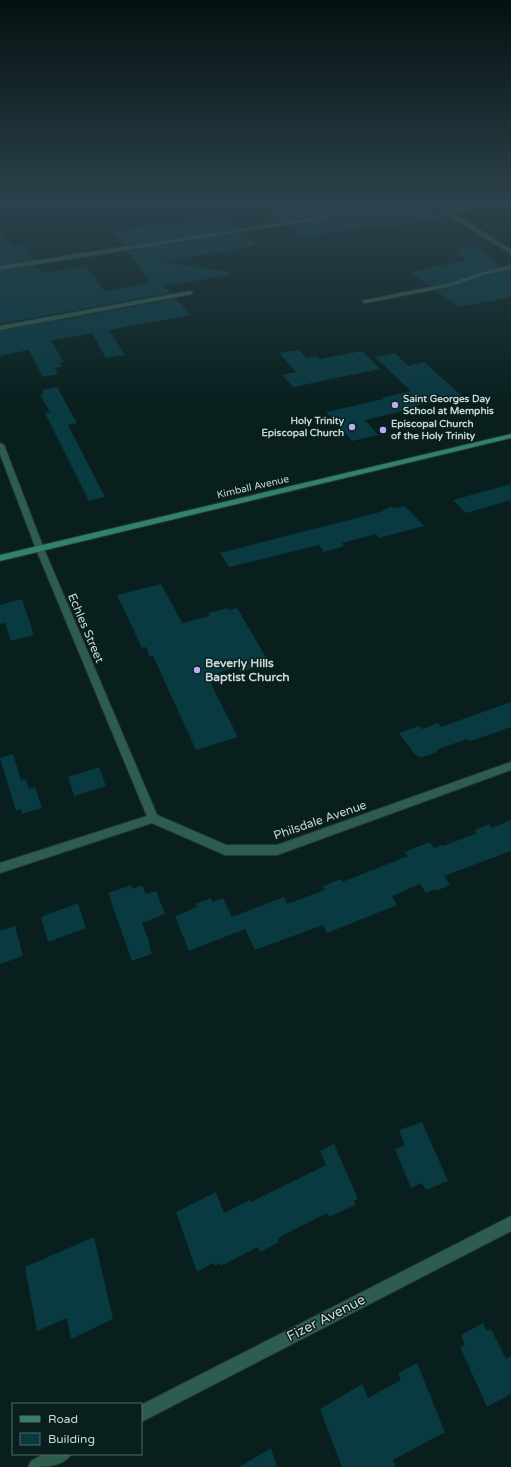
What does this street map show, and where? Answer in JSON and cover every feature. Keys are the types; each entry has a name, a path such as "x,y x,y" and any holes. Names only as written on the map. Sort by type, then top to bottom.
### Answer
{"main road":[{"name":"Kimball Avenue","path":"0,558 511,436"}],"street":[{"path":"365,301 452,284 481,274 500,269"},
{"path":"0,328 190,293"},
{"name":"Echles Street","path":"0,446 40,548 153,818"},
{"name":"Philsdale Avenue","path":"153,818 225,850 276,850 511,766"},
{"path":"0,868 153,818"},
{"name":"Fizer Avenue","path":"142,1413 511,1223"},
{"path":"37,1467 60,1455"}],"building":[{"path":"39,269 42,273 64,269 88,269 104,291 150,282 142,269 212,269 230,272 230,275 164,286 171,293 0,324 0,271"},
{"path":"422,269 488,269 451,282 429,286 410,272"},
{"path":"507,271 511,274 511,297 459,307 436,291 483,276"},
{"path":"176,299 191,315 109,330 125,355 106,358 92,333 51,341 64,362 59,363 62,367 55,368 58,374 43,377 29,350 0,356 0,331"},
{"path":"299,350 307,358 316,356 320,359 362,351 380,369 293,387 282,375 296,372 279,353"},
{"path":"395,353 408,366 424,362 462,396 413,406 416,408 365,420 378,435 352,441 326,412 384,399 382,398 411,391 375,357"},
{"path":"57,387 77,423 68,425 105,497 89,501 45,413 50,412 40,395 44,394 42,390"},
{"path":"511,484 511,500 466,513 453,500"},
{"path":"405,506 424,526 379,538 376,534 342,543 344,546 324,552 319,545 229,567 220,553 380,512 390,507 397,508"},
{"path":"161,584 182,623 210,616 208,613 228,608 229,610 237,608 267,659 257,662 259,666 240,672 238,667 207,676 238,737 196,750 153,656 150,657 146,647 142,648 117,595"},
{"path":"22,599 34,635 11,641 5,623 0,624 0,605"},
{"path":"511,702 511,727 477,739 469,741 467,739 436,750 438,752 420,758 419,756 416,756 399,733 419,726 422,729 438,723 441,727"},
{"path":"13,754 21,780 26,779 29,789 35,787 42,808 22,814 21,809 16,811 0,758"},
{"path":"99,767 106,786 74,796 68,777"},
{"path":"511,820 511,851 444,876 450,885 436,891 435,889 426,893 420,884 392,896 397,905 327,933 323,925 255,950 245,929 189,951 175,916 197,907 195,904 211,898 212,902 223,898 232,917 284,897 287,904 325,890 323,886 341,879 342,882 408,856 405,852 430,842 434,848 443,846 477,833 475,830 489,824 492,828"},
{"path":"131,885 132,889 142,885 146,894 156,891 165,914 142,923 152,954 132,961 108,893"},
{"path":"78,903 86,928 48,942 41,917"},
{"path":"15,926 23,956 0,964 0,931"},
{"path":"422,1122 448,1181 426,1190 422,1183 411,1188 395,1149 405,1145 399,1130"},
{"path":"334,1144 358,1199 354,1201 355,1205 329,1217 327,1213 278,1238 279,1242 260,1252 258,1247 221,1266 220,1263 215,1266 213,1263 197,1272 176,1212 216,1192 224,1213 250,1200 251,1202 326,1165 320,1151"},
{"path":"94,1237 113,1319 71,1339 67,1318 37,1331 25,1267"},
{"path":"483,1323 487,1331 491,1329 506,1359 511,1356 511,1394 487,1407 460,1347 465,1345 461,1335"},
{"path":"417,1363 445,1432 393,1460 396,1467 342,1467 320,1409 362,1384 368,1398 401,1380 398,1373"},
{"path":"271,1448 277,1467 239,1467"}],"place":[{"name":"Saint Georges Day School at Memphis","path":"395,405"},
{"name":"Holy Trinity Episcopal Church","path":"352,427"},
{"name":"Episcopal Church of the Holy Trinity","path":"383,430"},
{"name":"Beverly Hills Baptist Church","path":"197,670"}]}
